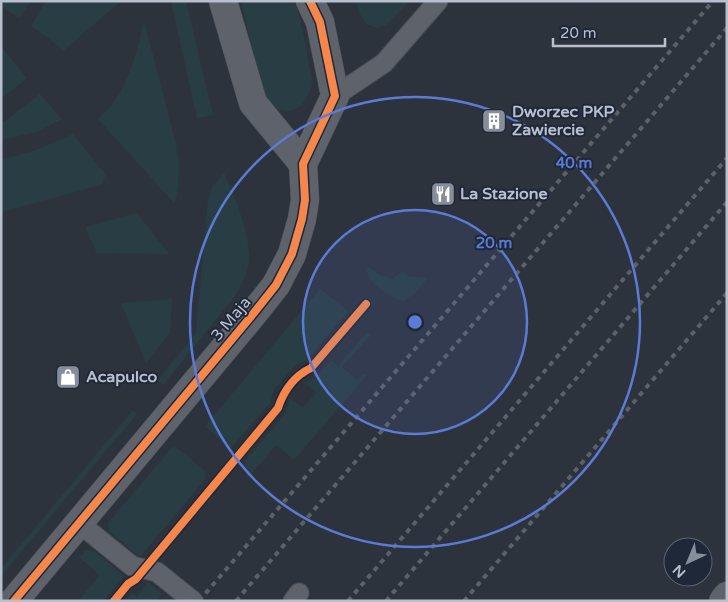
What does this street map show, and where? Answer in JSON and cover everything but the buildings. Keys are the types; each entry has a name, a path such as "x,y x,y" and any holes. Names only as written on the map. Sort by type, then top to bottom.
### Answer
{"street":[{"path":"223,1 253,104 303,164"},
{"path":"310,1 320,22 335,96"},
{"name":"3 Maja","path":"14,601 276,285 292,254 302,219 305,200 303,164 335,96"},
{"path":"723,601 727,596"}],"lane":[{"path":"335,96 384,63 438,1"},
{"path":"79,522 132,566 157,572 193,601"}],"shaded area":[{"path":"1,1 31,1 19,18 1,5"},
{"path":"46,1 121,1 64,50 31,26"},
{"path":"171,1 186,1 213,115 197,118"},
{"path":"241,1 294,1 303,33 312,84 307,98 301,106 288,111 280,110 271,105 263,96"},
{"path":"355,1 410,1 386,25 377,28 367,24 360,14"},
{"path":"144,21 175,140 179,165 175,204 98,119 114,102 125,84 136,53"},
{"path":"1,46 27,78 1,99"},
{"path":"40,94 62,119 37,132 1,140 1,124"},
{"path":"73,134 106,175 101,185 1,212 1,159 31,152"},
{"path":"224,173 233,192 248,242 249,262 247,271 234,297 163,385 158,380 196,333 208,201 212,187"},
{"path":"137,213 169,254 97,253 85,227"},
{"path":"369,267 380,275 393,279 402,271 408,276 428,278 415,293 404,301 386,294 376,286 368,276 366,270"},
{"path":"320,289 348,311 307,360 294,366 274,390 270,403 230,449 205,426"},
{"path":"172,299 170,333 146,363 121,303"},
{"path":"367,332 371,335 342,367 357,380 364,373 367,375 294,460 276,445 248,478 245,470 245,461 286,413 290,398 303,408 316,393 304,382 316,377 331,360 338,366"},
{"path":"133,410 137,414 1,576 1,569"},
{"path":"174,445 205,471 206,478 140,557 109,531 108,523"},
{"path":"85,551 94,551 124,576 103,601 78,601 100,575 80,558"},
{"path":"148,582 162,594 156,601 125,601 132,593 137,597"}],"railway":[{"path":"199,601 713,1"},
{"path":"236,601 727,28"},
{"path":"348,601 727,158"},
{"path":"386,601 727,202"},
{"path":"464,601 727,293"}],"cycle path":[{"path":"14,601 253,314 276,285 292,254 302,219 305,200 303,164 335,96 320,22 310,1"},
{"path":"114,601 128,584 136,579 278,408 290,384 311,368 366,304"}],"place":[{"name":"Dworzec PKP Zawiercie","path":"494,121"},
{"name":"La Stazione","path":"443,194"},
{"name":"Acapulco","path":"68,377"}]}
